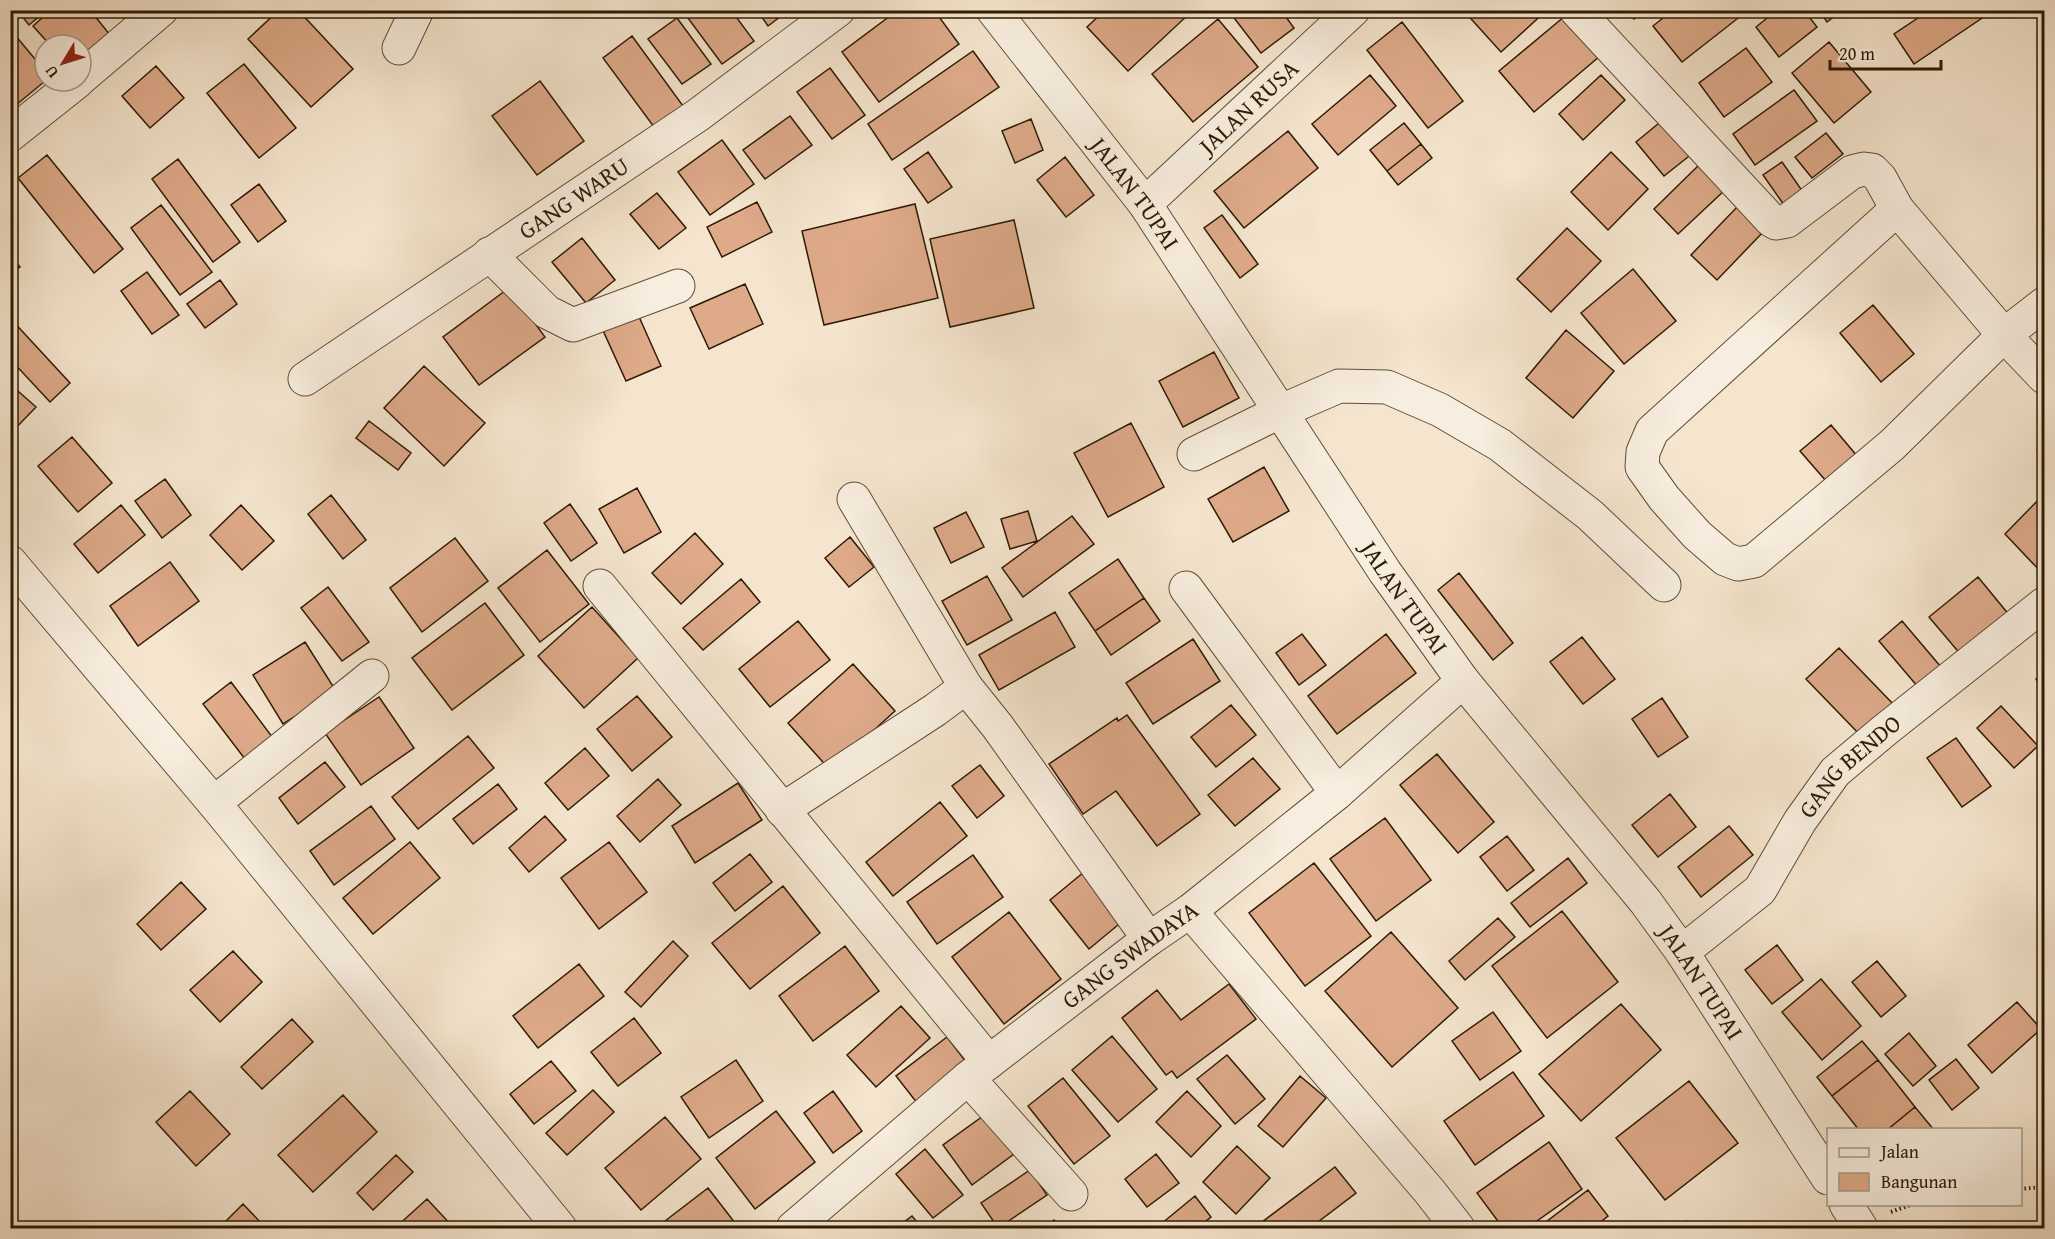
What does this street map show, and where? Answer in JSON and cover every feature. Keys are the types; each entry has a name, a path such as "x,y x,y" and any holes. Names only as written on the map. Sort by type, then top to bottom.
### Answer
{"street":[{"path":"399,48 417,10"},
{"name":"GANG WARU","path":"305,379 698,115 838,10"},
{"name":"JALAN TUPAI","path":"993,10 1145,204 1385,572 1463,681 1638,892 1682,952 1827,1176"},
{"name":"JALAN RUSA","path":"1145,204 1353,10"},
{"path":"1576,10 1776,223 1787,221 1852,172 1872,170 1880,178 1897,209 2004,335 2044,377"},
{"path":"93,68 159,11"},
{"path":"10,135 63,93"},
{"path":"1897,209 1652,431 1643,452 1642,467 1664,498 1697,535 1725,559 1738,564 1754,561 1892,445 2004,335 2044,304"},
{"path":"489,254 547,312 573,325 678,286"},
{"path":"1194,454 1339,386 1387,387 1440,410 1500,445 1581,508 1664,585"},
{"path":"854,499 966,687 998,727 1149,939"},
{"path":"10,562 214,803 560,1228"},
{"path":"600,586 782,810 1071,1194"},
{"path":"1186,588 1337,793"},
{"name":"GANG BENDO","path":"1682,952 1760,891 1800,821 1835,772 2044,604"},
{"path":"214,803 372,676"},
{"name":"GANG SWADAYA","path":"793,1228 978,1070 1149,939 1190,911 1337,793 1463,681"},
{"path":"782,810 936,710 966,687"},
{"path":"1190,911 1430,1192 1458,1228"}],"path":[{"path":"2022,1189 2044,1187"}],"building":[{"path":"17,10 47,10 29,25"},
{"path":"51,10 90,10 110,35 93,50 93,33 39,33 33,26"},
{"path":"279,10 298,10 353,69 311,107 248,39"},
{"path":"682,10 731,10 754,41 722,64"},
{"path":"757,10 789,10 768,26"},
{"path":"898,10 934,10 959,44 879,102 842,52"},
{"path":"1105,10 1188,10 1190,13 1128,71 1087,27"},
{"path":"1228,10 1281,10 1294,28 1261,53"},
{"path":"1463,10 1547,10 1501,52"},
{"path":"1626,10 1645,10 1634,19"},
{"path":"1673,10 1738,10 1742,15 1682,62 1653,26"},
{"path":"1777,10 1804,10 1817,27 1779,57 1756,27"},
{"path":"1819,10 1843,10 1827,22"},
{"path":"1889,10 1903,10 1893,16"},
{"path":"1930,10 1994,10 1914,64 1894,34"},
{"path":"1565,16 1600,56 1534,112 1499,71"},
{"path":"677,18 711,64 682,84 648,39"},
{"path":"1218,19 1258,67 1193,122 1152,74"},
{"path":"1402,22 1463,101 1428,128 1367,50"},
{"path":"10,29 33,57 33,91 10,110"},
{"path":"632,36 686,110 657,131 603,58"},
{"path":"1829,42 1871,92 1834,123 1792,73"},
{"path":"1746,48 1772,82 1724,117 1699,83"},
{"path":"973,51 999,87 892,160 868,124"},
{"path":"244,64 296,128 259,158 207,93"},
{"path":"156,66 184,98 150,128 122,96"},
{"path":"830,68 865,115 832,139 797,92"},
{"path":"1370,75 1396,106 1338,155 1312,124"},
{"path":"1601,75 1625,100 1583,140 1559,114"},
{"path":"540,81 584,141 537,175 492,116"},
{"path":"1794,90 1817,121 1755,165 1733,134"},
{"path":"790,116 812,145 765,179 743,150"},
{"path":"1031,119 1043,150 1015,163 1002,131"},
{"path":"1664,119 1693,153 1664,176 1636,142"},
{"path":"1404,123 1421,144 1387,171 1370,150"},
{"path":"1288,131 1318,168 1244,228 1214,191"},
{"path":"1826,133 1843,154 1812,178 1795,157"},
{"path":"722,140 754,184 710,215 678,172"},
{"path":"1421,144 1432,158 1398,185 1387,171"},
{"path":"928,152 952,187 928,203 904,169"},
{"path":"1611,152 1648,189 1608,230 1571,192"},
{"path":"47,155 123,249 94,273 18,178"},
{"path":"1065,157 1094,195 1066,217 1037,180"},
{"path":"178,159 240,242 213,262 152,179"},
{"path":"1782,162 1803,192 1784,205 1763,175"},
{"path":"1701,163 1726,189 1678,234 1654,209"},
{"path":"259,184 286,221 258,242 231,205"},
{"path":"657,193 686,228 659,249 630,214"},
{"path":"757,202 772,232 722,257 707,227"},
{"path":"915,204 938,298 824,325 802,231"},
{"path":"161,205 212,272 180,295 131,228"},
{"path":"1739,205 1765,230 1717,280 1691,255"},
{"path":"1222,215 1258,264 1240,278 1204,228"},
{"path":"1014,220 1034,308 950,327 930,239"},
{"path":"1567,228 1601,261 1551,312 1517,279"},
{"path":"582,238 615,280 586,303 552,262"},
{"path":"10,255 20,267 10,275"},
{"path":"1633,269 1676,321 1624,364 1581,313"},
{"path":"147,272 179,315 152,334 121,291"},
{"path":"220,280 237,304 205,328 187,304"},
{"path":"745,284 763,324 709,349 690,308"},
{"path":"509,288 545,337 479,385 443,337"},
{"path":"1873,305 1914,354 1881,382 1840,333"},
{"path":"636,310 661,366 626,381 601,326"},
{"path":"10,318 70,383 50,402 10,359"},
{"path":"1566,330 1614,371 1573,418 1526,378"},
{"path":"1214,352 1239,398 1183,427 1159,381"},
{"path":"424,366 485,423 444,466 384,408"},
{"path":"10,384 36,407 10,434"},
{"path":"369,421 411,453 398,470 356,438"},
{"path":"1131,423 1164,487 1108,517 1074,453"},
{"path":"1831,425 1863,463 1833,489 1800,451"},
{"path":"72,437 112,483 78,512 38,466"},
{"path":"2044,442 2044,457 2037,450"},
{"path":"1264,467 1289,511 1233,542 1208,499"},
{"path":"165,479 191,515 162,538 135,501"},
{"path":"637,488 661,532 624,553 599,509"},
{"path":"2044,494 2044,571 2042,573 2005,534"},
{"path":"331,495 366,540 343,559 308,514"},
{"path":"570,504 597,543 571,561 544,523"},
{"path":"121,505 145,535 98,573 74,544"},
{"path":"241,505 274,541 242,570 210,535"},
{"path":"1028,511 1037,541 1010,549 1001,519"},
{"path":"966,512 984,547 951,563 934,528"},
{"path":"1072,516 1094,544 1023,597 1002,568"},
{"path":"695,533 723,564 681,604 652,573"},
{"path":"850,537 874,567 849,587 825,558"},
{"path":"455,538 488,581 422,632 390,588"},
{"path":"547,550 589,604 540,642 498,588"},
{"path":"1118,559 1144,598 1095,631 1069,593"},
{"path":"170,562 199,601 138,646 110,606"},
{"path":"1459,573 1513,643 1493,660 1438,590"},
{"path":"987,576 1012,620 967,645 942,601"},
{"path":"1978,577 2010,616 1962,656 1929,617"},
{"path":"741,579 760,602 703,650 683,628"},
{"path":"328,587 369,642 342,661 301,608"},
{"path":"1144,598 1160,621 1111,655 1095,631"},
{"path":"485,603 524,655 452,710 412,658"},
{"path":"592,607 638,658 584,708 538,656"},
{"path":"1055,612 1075,647 999,690 979,655"},
{"path":"798,621 830,660 770,707 739,669"},
{"path":"1902,621 1941,667 1918,687 1879,641"},
{"path":"1302,634 1326,665 1299,685 1276,653"},
{"path":"1386,634 1416,673 1337,734 1308,696"},
{"path":"1582,637 1615,679 1583,704 1550,662"},
{"path":"1193,639 1220,681 1153,724 1126,683"},
{"path":"305,642 336,691 283,724 253,675"},
{"path":"1839,648 1896,707 1863,738 1806,679"},
{"path":"853,664 895,711 830,770 788,723"},
{"path":"2044,672 2044,690 2036,679"},
{"path":"231,682 276,742 248,763 203,704"},
{"path":"637,696 672,737 632,771 597,729"},
{"path":"379,697 414,748 361,785 325,733"},
{"path":"1662,698 1688,737 1658,757 1632,719"},
{"path":"1231,705 1256,735 1216,767 1191,737"},
{"path":"2001,706 2038,746 2014,768 1977,728"},
{"path":"1127,715 1200,814 1157,846 1116,791 1083,814 1049,764 1117,718 1118,721"},
{"path":"468,736 494,768 418,829 392,797"},
{"path":"1956,738 1991,786 1962,807 1927,758"},
{"path":"585,748 609,776 568,810 545,783"},
{"path":"1437,754 1494,822 1458,853 1400,785"},
{"path":"1253,758 1280,789 1235,826 1208,795"},
{"path":"325,762 345,787 298,824 279,798"},
{"path":"980,765 1004,796 977,818 952,786"},
{"path":"658,779 681,805 640,842 617,816"},
{"path":"738,783 762,820 695,863 672,826"},
{"path":"498,784 517,809 473,844 453,819"},
{"path":"1670,794 1696,827 1658,857 1632,825"},
{"path":"940,802 967,836 893,896 866,862"},
{"path":"371,806 395,839 334,885 310,851"},
{"path":"545,816 566,840 529,872 509,848"},
{"path":"1385,818 1431,880 1376,921 1330,859"},
{"path":"1729,826 1753,855 1701,897 1678,867"},
{"path":"1507,836 1534,870 1507,891 1480,857"},
{"path":"410,842 440,878 373,934 343,898"},
{"path":"609,842 647,892 599,929 561,878"},
{"path":"750,854 772,882 735,911 713,883"},
{"path":"973,855 1003,897 937,944 907,902"},
{"path":"1568,858 1587,883 1530,927 1511,903"},
{"path":"1314,863 1371,936 1305,986 1249,913"},
{"path":"1084,872 1124,920 1089,949 1050,900"},
{"path":"181,882 206,909 161,950 137,924"},
{"path":"783,886 820,933 750,989 712,943"},
{"path":"1562,911 1618,982 1547,1038 1492,966"},
{"path":"1009,912 1061,979 1004,1024 952,957"},
{"path":"1498,918 1515,937 1465,980 1449,961"},
{"path":"1391,932 1458,1008 1392,1067 1325,991"},
{"path":"673,941 688,956 641,1007 625,992"},
{"path":"1777,945 1803,980 1772,1004 1745,970"},
{"path":"845,946 879,991 813,1041 779,996"},
{"path":"233,951 262,982 220,1022 190,990"},
{"path":"1877,961 1906,996 1881,1017 1852,982"},
{"path":"579,964 604,996 538,1048 513,1016"},
{"path":"1821,979 1861,1026 1822,1060 1782,1012"},
{"path":"1229,984 1256,1019 1177,1078 1172,1071 1166,1075 1122,1018 1157,990 1181,1020"},
{"path":"2017,1002 2041,1029 1992,1073 1968,1045"},
{"path":"1621,1004 1661,1050 1581,1121 1539,1074"},
{"path":"901,1006 930,1038 876,1087 847,1055"},
{"path":"1493,1012 1521,1051 1480,1080 1452,1041"},
{"path":"634,1018 661,1053 618,1086 591,1052"},
{"path":"292,1019 313,1042 262,1089 241,1067"},
{"path":"1909,1033 1936,1066 1913,1086 1885,1054"},
{"path":"1112,1036 1157,1089 1118,1122 1072,1070"},
{"path":"947,1037 973,1071 921,1108 896,1076"},
{"path":"1862,1041 1878,1060 1832,1096 1817,1077"},
{"path":"1227,1055 1265,1099 1235,1124 1197,1079"},
{"path":"1956,1059 1979,1088 1952,1110 1929,1080"},
{"path":"736,1060 763,1101 709,1138 681,1097"},
{"path":"1878,1060 1915,1107 1889,1128 1857,1128 1832,1096"},
{"path":"551,1061 576,1091 534,1124 510,1094"},
{"path":"1513,1072 1544,1116 1475,1165 1444,1121"},
{"path":"1300,1076 1326,1098 1283,1147 1258,1126"},
{"path":"1063,1078 1110,1136 1074,1164 1028,1106"},
{"path":"1689,1081 1738,1143 1665,1200 1616,1138"},
{"path":"593,1090 614,1112 567,1155 546,1133"},
{"path":"190,1091 230,1134 196,1166 156,1122"},
{"path":"833,1091 862,1131 833,1153 804,1113"},
{"path":"1187,1091 1221,1126 1191,1157 1156,1122"},
{"path":"343,1095 377,1132 313,1192 278,1155"},
{"path":"1915,1107 1932,1128 1889,1128"},
{"path":"776,1111 815,1162 755,1209 716,1158"},
{"path":"990,1111 1018,1151 972,1185 943,1145"},
{"path":"665,1117 701,1159 641,1210 605,1168"},
{"path":"1549,1142 1582,1189 1527,1228 1503,1228 1477,1193"},
{"path":"1237,1146 1270,1178 1236,1214 1203,1182"},
{"path":"925,1149 963,1195 933,1218 896,1174"},
{"path":"1156,1154 1179,1183 1147,1207 1125,1179"},
{"path":"396,1155 413,1172 373,1210 357,1193"},
{"path":"1335,1167 1356,1193 1310,1228 1254,1228"},
{"path":"1030,1170 1047,1195 998,1228 981,1203"},
{"path":"708,1188 739,1228 656,1228"},
{"path":"1588,1190 1608,1216 1593,1228 1538,1228"},
{"path":"1195,1196 1211,1217 1197,1228 1165,1228 1161,1224"},
{"path":"427,1199 454,1228 395,1228"},
{"path":"243,1204 266,1228 233,1228 226,1221"},
{"path":"912,1216 922,1228 896,1228"},
{"path":"1054,1220 1061,1228 1044,1228"},
{"path":"1686,1221 1691,1228 1677,1228"}]}
